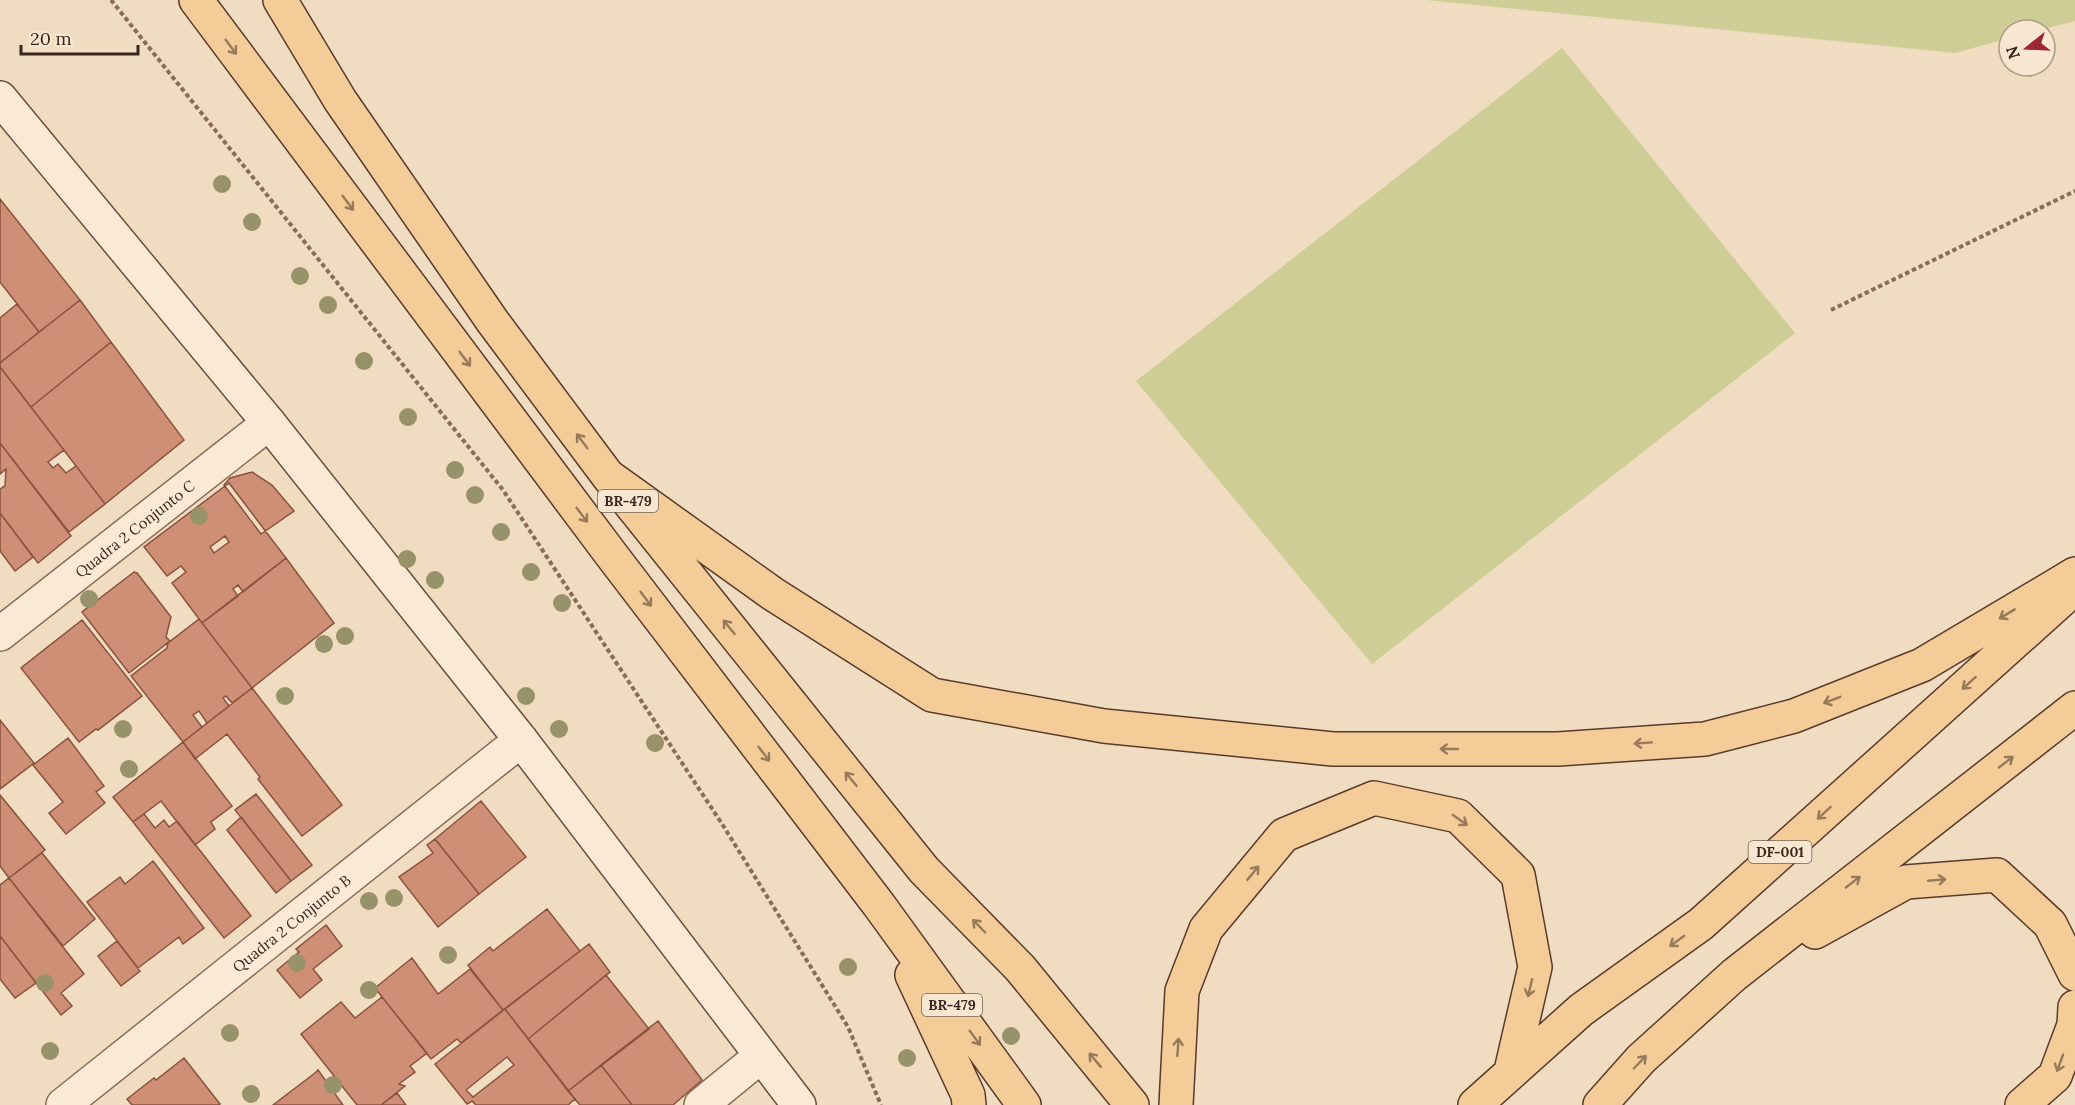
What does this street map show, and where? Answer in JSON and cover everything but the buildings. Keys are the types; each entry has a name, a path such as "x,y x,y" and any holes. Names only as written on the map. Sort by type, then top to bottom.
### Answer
{"main road":[{"name":"BR-479","path":"196,0 610,553 879,905 1024,1105"},
{"name":"BR-479","path":"280,0 340,100 486,312 608,476 924,870 1020,968 1132,1105"},
{"path":"608,476 773,594 932,694 1104,726 1333,749 1558,749 1704,739 1794,716 1922,665 2075,574"},
{"name":"DF-001","path":"1475,1105 1581,1010 1701,924 2075,588"},
{"path":"1600,1105 1641,1059 1734,975 2075,708"},
{"path":"1176,1105 1182,991 1206,929 1284,835 1374,798 1458,816 1518,875 1535,967 1511,1071"},
{"path":"1734,975 1906,882 1997,875 2050,924 2075,974"},
{"path":"879,905 968,1095 969,1105"},
{"path":"2022,1105 2055,1076 2074,1025 2075,1006"}],"street":[{"path":"3,106 268,423 521,740 799,1105"},
{"name":"Quadra 2 Conjunto C","path":"0,634 268,423"},
{"name":"Quadra 2 Conjunto B","path":"63,1105 521,740"},
{"path":"701,1105 761,1056"}],"path":[{"path":"111,0 503,490 724,827 848,1027 881,1105"},
{"path":"1831,310 2075,191"}],"shaded area":[{"path":"1426,0 2075,0 2075,21 2057,26 2057,18 1997,18 1997,41 1955,53"},
{"path":"1562,48 1795,333 1372,664 1136,381"}]}
